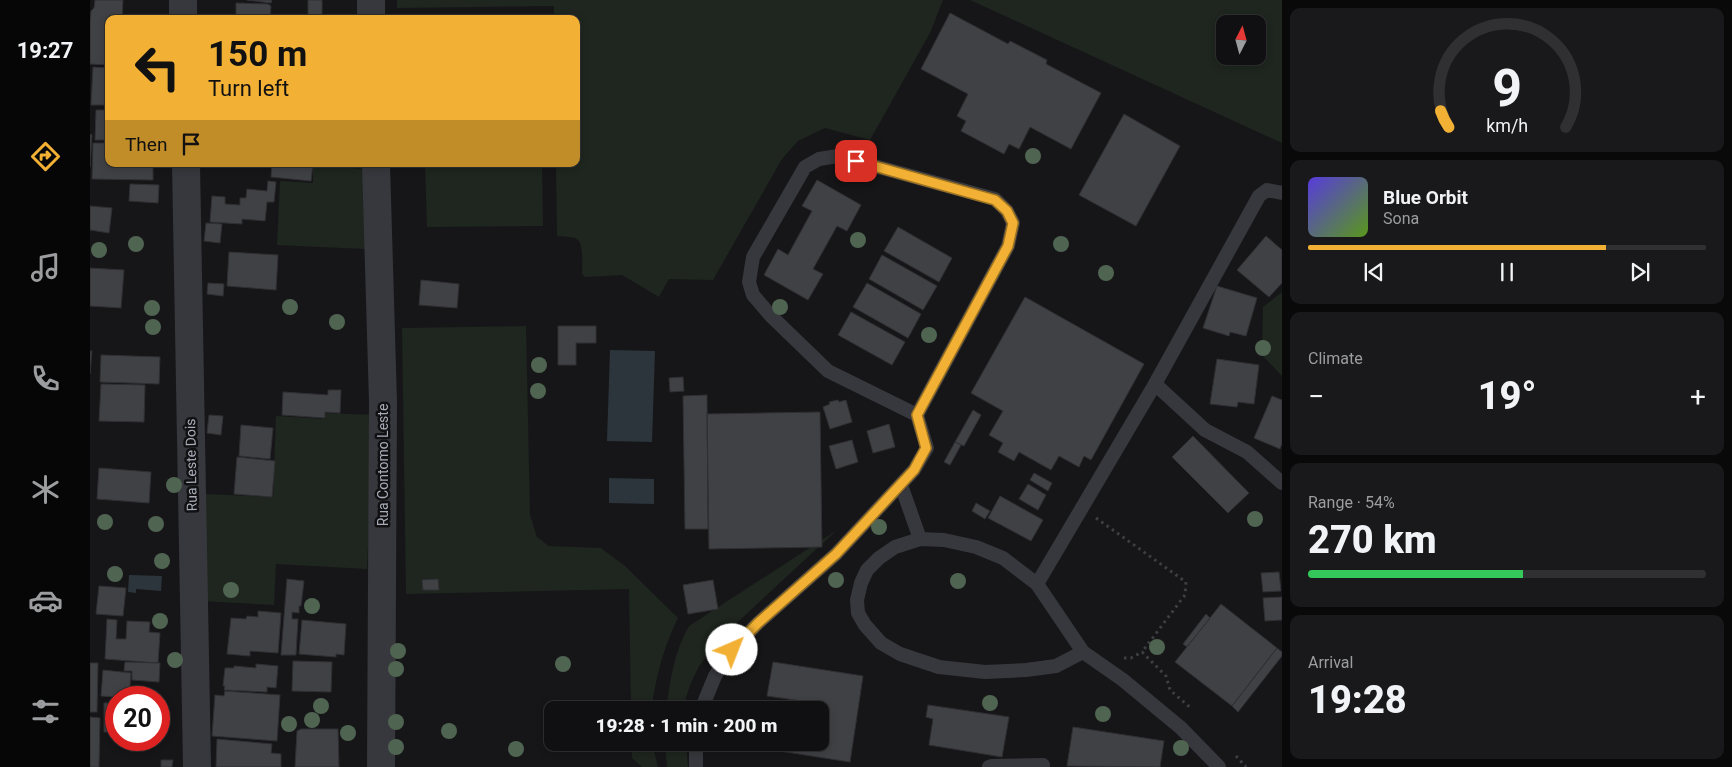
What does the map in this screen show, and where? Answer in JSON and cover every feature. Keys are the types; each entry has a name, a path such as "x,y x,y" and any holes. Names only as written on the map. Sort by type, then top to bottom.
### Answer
{"street":[{"path":"183,0 183,15"},
{"path":"371,0 371,15"},
{"name":"Rua Leste Dois","path":"186,167 197,767"},
{"name":"Rua Contomo Leste","path":"376,167 383,402 382,767"}],"lane":[{"path":"704,701 714,676 732,650 758,623 836,554 914,470 926,448 917,415 1008,246 1013,223 1007,211 995,200 838,156 820,159 805,167 753,258 749,282 754,295 771,316 828,371 917,415"},
{"path":"1036,584 1155,384 1258,196 1267,190 1282,193"},
{"path":"1155,384 1205,430 1246,452 1282,483"},
{"path":"901,485 920,539"},
{"path":"1083,652 1056,666 1026,670 985,672 939,666 900,654 881,643 858,613 857,600 867,570 879,558 895,547 920,539 944,540 976,547 1003,558 1036,584 1083,652 1123,680 1181,728 1219,767"},
{"path":"696,751 696,767"},
{"path":"989,767 1043,764"}],"path":[{"path":"1093,516 1186,582 1185,596 1142,652 1132,658 1124,658 1117,653"},
{"path":"1142,652 1166,676 1170,690 1196,713"},
{"path":"1232,751 1246,767"}],"shaded area":[{"path":"397,0 943,0 930,33 870,140 825,128 798,141 782,159 713,280 669,279 659,297 622,275 585,277 582,274 582,255 579,241 572,237 557,236 556,167 580,167 580,15 554,15 554,6 397,8"},
{"path":"970,0 1282,0 1282,143"},
{"path":"313,167 368,169 365,249 277,245 280,181 313,183"},
{"path":"425,167 542,167 543,226 427,227"},
{"path":"1282,292 1282,376 1262,355 1263,307"},
{"path":"526,326 530,515 537,537 549,546 601,548 625,566 678,618 661,663 653,701 631,701 629,589 406,594 402,328"},
{"path":"610,350 655,351 652,442 607,441"},
{"path":"326,413 374,415 367,569 276,564 274,605 201,601 206,494 273,497 276,416 325,419"},
{"path":"609,478 654,479 654,504 609,503"},
{"path":"837,530 727,632 699,666 685,701 667,701 676,656 689,626"},
{"path":"129,575 162,576 161,591 136,589 136,593 128,592"},
{"path":"632,751 654,751 658,767 642,767 632,758"},
{"path":"666,751 687,751 688,767 667,767"}],"building":[{"path":"95,0 123,0 122,15 105,15 105,65 90,64 90,22 91,11 94,8"},
{"path":"247,0 272,0 271,3"},
{"path":"308,0 322,0 322,15 308,15"},
{"path":"236,3 268,4 271,6 270,15 236,15"},
{"path":"950,13 1008,44 1010,41 1047,60 1046,64 1101,93 1071,149 1030,127 1019,149 1009,144 1004,154 961,131 966,121 957,116 968,94 921,69"},
{"path":"93,67 105,68 105,105 91,105"},
{"path":"96,110 105,110 105,140 95,140"},
{"path":"1124,114 1180,146 1136,226 1079,195"},
{"path":"90,134 92,135 90,167"},
{"path":"93,143 105,143 105,167 153,167 153,180 92,179"},
{"path":"272,167 313,167 311,181 271,177"},
{"path":"817,180 861,205 847,231 837,226 813,269 823,274 808,300 764,275 778,249 788,255 812,211 802,206"},
{"path":"268,181 276,182 274,202 267,202 265,221 242,219 242,224 210,222 212,196 225,197 225,204 240,205 240,198 246,198 247,189 267,191"},
{"path":"130,184 159,185 158,203 129,201"},
{"path":"90,206 112,208 109,233 90,230"},
{"path":"206,223 222,224 220,243 204,241"},
{"path":"898,227 952,258 939,282 884,251"},
{"path":"1266,236 1282,250 1282,283 1269,297 1237,270"},
{"path":"229,252 278,255 276,290 227,286"},
{"path":"882,255 937,286 923,310 869,279"},
{"path":"90,268 124,270 121,308 90,306"},
{"path":"421,280 459,284 457,308 419,305"},
{"path":"208,283 224,284 223,296 207,294"},
{"path":"867,283 921,314 908,338 853,307"},
{"path":"1217,286 1257,298 1246,336 1230,332 1229,336 1203,328"},
{"path":"1025,297 1144,364 1091,460 1084,456 1079,467 1059,456 1051,470 1019,452 1014,461 998,452 1003,443 989,435 1003,411 971,393"},
{"path":"851,312 905,342 892,365 838,335"},
{"path":"558,326 596,326 596,343 576,343 576,365 558,365"},
{"path":"90,351 92,351 90,374"},
{"path":"101,355 160,357 159,384 100,382"},
{"path":"1217,359 1259,365 1254,404 1238,402 1237,407 1210,404"},
{"path":"683,377 684,391 670,392 669,378"},
{"path":"101,384 145,385 144,422 99,421"},
{"path":"328,390 341,390 340,413 325,412 325,418 282,415 283,392 328,395"},
{"path":"707,395 708,529 685,529 683,396"},
{"path":"1272,396 1282,400 1282,444 1280,449 1254,438"},
{"path":"838,400 839,402 846,400 852,422 830,429 823,407 830,404 829,402"},
{"path":"973,410 981,415 964,446 955,442"},
{"path":"820,412 822,547 709,549 707,414"},
{"path":"209,415 223,416 221,435 207,433"},
{"path":"889,424 895,447 873,453 867,431"},
{"path":"241,425 273,428 270,459 239,456"},
{"path":"1193,436 1249,493 1228,513 1172,457"},
{"path":"852,440 858,462 836,469 829,446"},
{"path":"955,442 961,445 950,465 944,462"},
{"path":"237,457 275,461 272,497 234,494"},
{"path":"99,468 151,472 149,503 97,499"},
{"path":"1034,473 1052,483 1048,491 1030,480"},
{"path":"1028,484 1046,495 1038,510 1019,499"},
{"path":"1000,496 1043,520 1031,541 988,518"},
{"path":"976,503 990,511 985,519 972,511"},
{"path":"1279,572 1281,591 1263,592 1261,573"},
{"path":"287,579 304,581 299,613 292,612 292,619 298,619 296,655 281,655"},
{"path":"438,579 439,590 423,590 422,580"},
{"path":"713,580 718,609 688,614 683,585"},
{"path":"99,586 126,588 123,616 96,614"},
{"path":"1282,597 1282,620 1265,621 1263,598"},
{"path":"1221,604 1277,648 1232,706 1175,662"},
{"path":"258,611 281,613 278,653 250,651 250,656 227,654 231,618 246,619 247,616 258,617"},
{"path":"1206,614 1210,618 1187,647 1183,644"},
{"path":"107,619 117,620 116,639 126,639 127,621 150,622 149,632 160,633 158,663 105,659"},
{"path":"302,620 346,624 344,655 336,654 336,657 299,654"},
{"path":"1277,648 1282,652 1282,656 1238,712 1232,706"},
{"path":"293,661 332,662 331,692 292,691"},
{"path":"125,662 160,663 159,682 132,680 132,671 124,671"},
{"path":"773,662 863,676 850,762 779,751 829,751 829,701 802,701 767,696"},
{"path":"90,663 98,663 97,712 90,712"},
{"path":"256,664 278,666 276,688 267,687 267,692 224,690 225,668 234,668 234,666 256,668"},
{"path":"103,670 131,673 130,686 105,686 105,696 101,696"},
{"path":"225,691 280,695 277,741 212,736 215,695 224,696"},
{"path":"104,703 105,703 105,732"},
{"path":"928,705 1009,717 1002,757 929,745 933,719 926,717"},
{"path":"90,717 100,718 99,767 90,767"},
{"path":"1073,727 1164,741 1160,767 1067,766"},
{"path":"301,729 338,729 339,767 295,767 297,731"},
{"path":"217,739 272,744 271,753 281,754 281,767 216,767"},
{"path":"161,760 173,760 172,767 161,767"}],"route":[{"path":"732,650 758,623 836,554 914,470 926,448 917,415 1008,246 1013,223 1007,211 995,200 856,161"}]}
